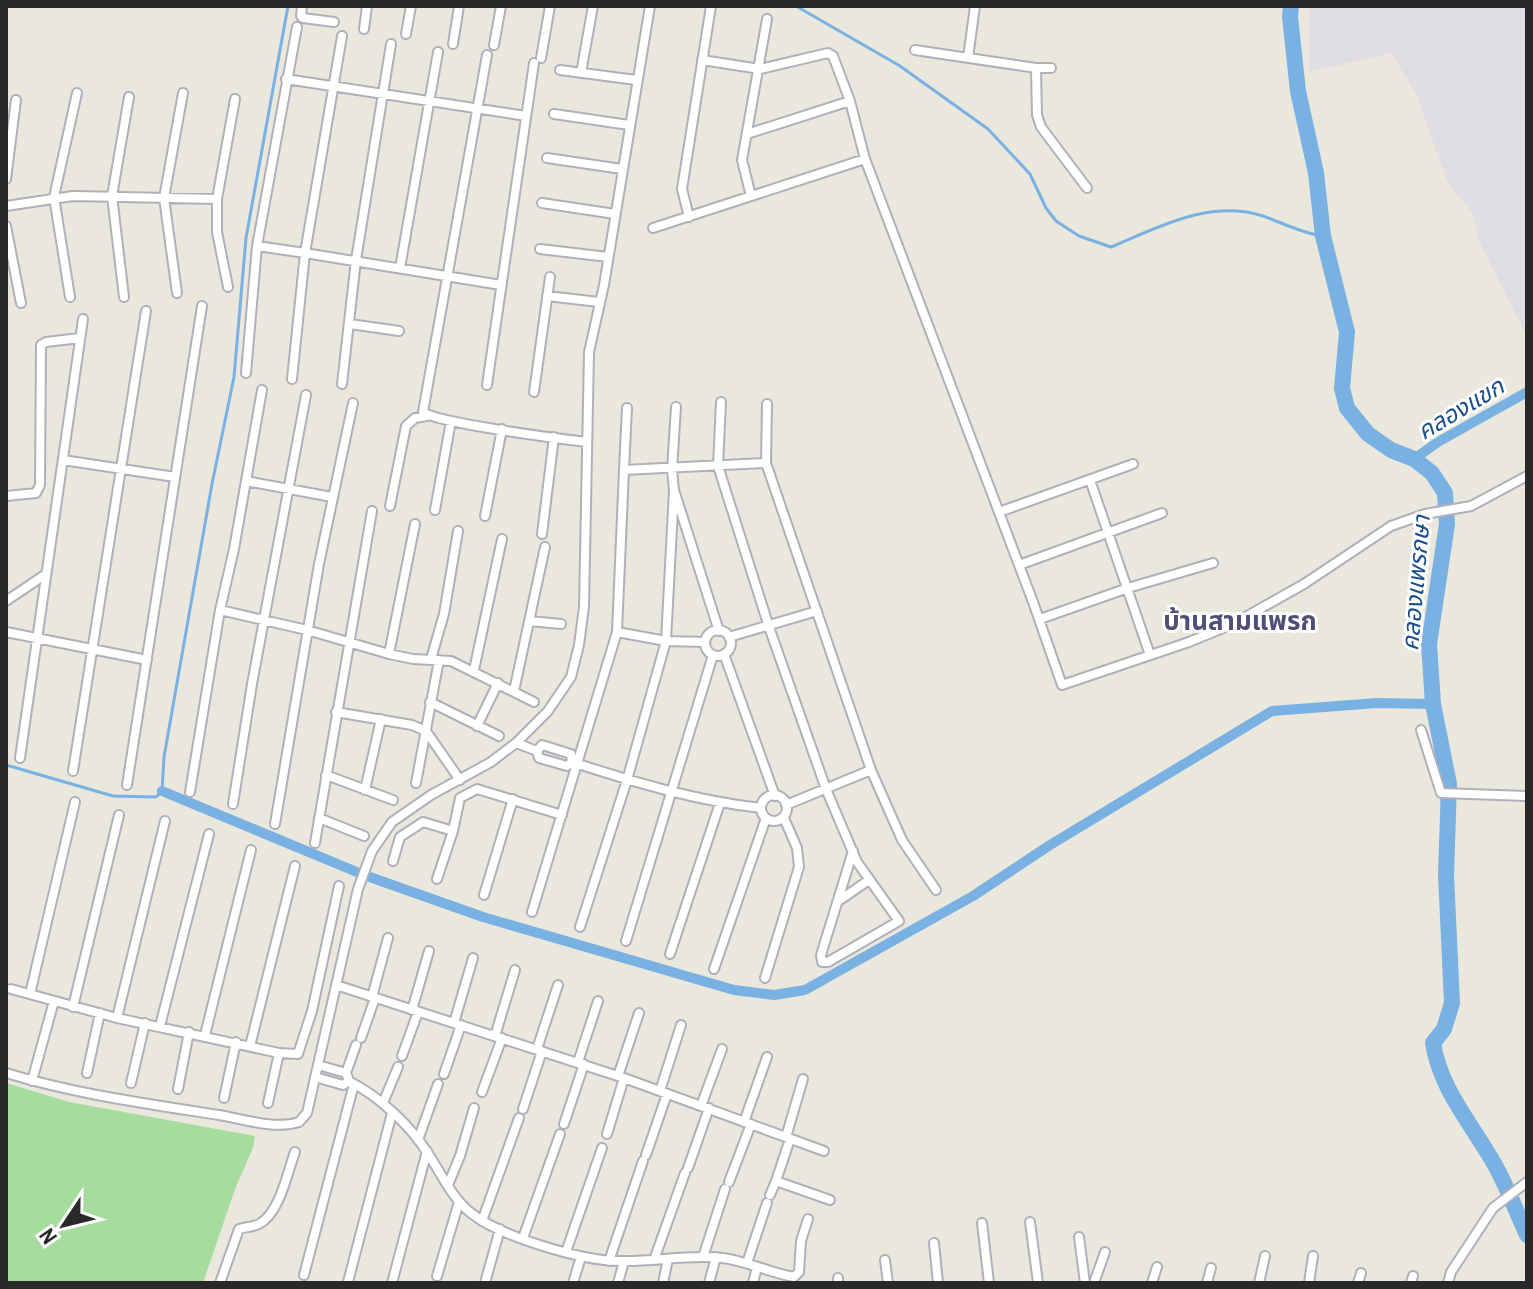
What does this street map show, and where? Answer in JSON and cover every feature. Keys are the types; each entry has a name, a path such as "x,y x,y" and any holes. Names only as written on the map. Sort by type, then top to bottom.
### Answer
{"street":[{"path":"302,6 303,18 334,22"},
{"path":"364,29 367,6"},
{"path":"406,34 411,6"},
{"path":"453,44 459,6"},
{"path":"494,45 501,6"},
{"path":"487,385 526,116 550,6"},
{"path":"581,73 593,6"},
{"path":"6,1073 32,1081 172,1107 290,1125 304,1119 358,889 367,861 383,833 392,822 431,795 516,743 560,696 576,660 584,607 589,352 650,6"},
{"path":"689,217 682,189 711,6"},
{"path":"968,58 975,6"},
{"path":"751,196 742,167 767,19"},
{"path":"246,373 257,246 297,27"},
{"path":"292,379 305,253 342,36"},
{"path":"342,384 356,260 391,44"},
{"path":"915,50 1051,68"},
{"path":"400,268 438,52"},
{"path":"702,60 760,69 828,53 837,61 865,159 1040,619 1062,685 1189,642 1247,617 1304,584 1391,526 1425,514 1471,506 1527,476"},
{"path":"427,416 423,412 424,404 487,55"},
{"path":"1036,68 1037,115 1041,127 1087,188"},
{"path":"560,70 636,80"},
{"path":"286,79 526,116"},
{"path":"70,297 54,197 77,93"},
{"path":"177,293 164,198 183,93"},
{"path":"124,297 112,196 129,97"},
{"path":"228,287 217,232 217,199 235,99"},
{"path":"6,179 16,100"},
{"path":"747,134 850,101"},
{"path":"554,114 629,125"},
{"path":"547,158 622,169"},
{"path":"653,228 865,159"},
{"path":"6,206 54,197 217,199"},
{"path":"542,203 615,214"},
{"path":"6,226 21,303"},
{"path":"257,246 501,285"},
{"path":"540,249 608,257"},
{"path":"534,392 550,277"},
{"path":"547,296 599,302"},
{"path":"127,785 202,306"},
{"path":"73,771 146,311"},
{"path":"20,758 83,319"},
{"path":"350,324 399,331"},
{"path":"6,496 32,495 40,485 41,345 80,338"},
{"path":"190,792 220,610 262,390"},
{"path":"233,804 306,395"},
{"path":"721,402 718,466 769,627 826,789 853,851 869,880 899,921 828,962 822,962 821,955 853,851"},
{"path":"275,824 307,630 353,403"},
{"path":"767,404 766,463 871,770 902,840 936,890"},
{"path":"580,927 627,780 666,641 676,407"},
{"path":"532,912 562,815 574,762 617,632 627,408"},
{"path":"390,506 406,426 415,418 427,416 587,442"},
{"path":"435,510 451,421"},
{"path":"485,516 502,429"},
{"path":"542,534 554,437"},
{"path":"63,460 175,477"},
{"path":"624,470 766,463"},
{"path":"999,512 1133,464"},
{"path":"1090,480 1150,655"},
{"path":"246,481 332,497"},
{"path":"674,490 719,631 729,637 731,645 724,654 713,655 707,650 705,642 708,635 719,631"},
{"path":"315,843 372,511"},
{"path":"1019,565 1162,513"},
{"path":"389,654 415,524"},
{"path":"416,783 458,531"},
{"path":"670,536 691,537"},
{"path":"474,670 502,539"},
{"path":"514,691 545,547"},
{"path":"1040,619 1213,563"},
{"path":"6,601 46,573"},
{"path":"220,610 307,630 389,654 451,661 534,702"},
{"path":"729,637 817,611"},
{"path":"530,621 561,624"},
{"path":"6,632 147,660"},
{"path":"617,632 666,641 705,642"},
{"path":"724,654 775,796"},
{"path":"626,941 713,655"},
{"path":"477,726 498,683"},
{"path":"430,702 499,736"},
{"path":"336,712 412,725 426,731 460,780"},
{"path":"365,790 381,719"},
{"path":"1421,730 1443,793 1527,796"},
{"path":"516,743 537,751 542,745 571,754 574,762"},
{"path":"574,762 671,791 720,803 761,808"},
{"path":"786,805 871,770"},
{"path":"326,775 393,800"},
{"path":"437,879 460,798 477,789 562,815"},
{"path":"765,978 799,867 797,848 784,818 786,805 783,798 775,796 764,800 761,808 766,818 774,822 784,818"},
{"path":"484,895 513,799"},
{"path":"30,994 75,802"},
{"path":"670,954 720,803"},
{"path":"73,1007 119,815"},
{"path":"319,818 364,836"},
{"path":"714,969 766,818"},
{"path":"117,1018 165,821"},
{"path":"393,861 400,837 423,822 453,831"},
{"path":"160,1026 209,834"},
{"path":"205,1035 251,850"},
{"path":"250,1046 295,866"},
{"path":"836,903 869,880"},
{"path":"11,989 117,1018 279,1053 298,1054 339,886"},
{"path":"304,1275 359,1042 388,938"},
{"path":"402,1056 429,951"},
{"path":"444,1074 473,958"},
{"path":"482,1092 515,970"},
{"path":"336,985 581,1063 824,1151"},
{"path":"482,1221 521,1114 558,985"},
{"path":"32,1081 54,1001"},
{"path":"564,1124 598,1001"},
{"path":"87,1073 100,1013"},
{"path":"607,1134 639,1013"},
{"path":"131,1083 145,1023"},
{"path":"609,1261 644,1158 681,1025"},
{"path":"178,1089 189,1032"},
{"path":"224,1098 236,1042"},
{"path":"654,1260 686,1171 722,1049"},
{"path":"268,1103 279,1053"},
{"path":"703,1257 767,1057"},
{"path":"318,1065 350,1079 383,1103 427,1151 459,1202 482,1221 581,1257 609,1261 716,1257 786,1276 798,1276 801,1241 808,1219"},
{"path":"383,1103 398,1067"},
{"path":"315,1077 343,1085 350,1079"},
{"path":"747,1263 776,1181 803,1079"},
{"path":"418,1140 438,1084"},
{"path":"448,1185 474,1108"},
{"path":"348,1282 392,1113"},
{"path":"523,1238 560,1134"},
{"path":"566,1252 602,1148"},
{"path":"392,1283 427,1151"},
{"path":"220,1283 239,1229 260,1223 269,1215 295,1152"},
{"path":"776,1181 830,1200"},
{"path":"1448,1283 1451,1272 1493,1208 1527,1182"},
{"path":"437,1276 459,1202"},
{"path":"1030,1222 1038,1283"},
{"path":"982,1223 989,1283"},
{"path":"485,1283 500,1229"},
{"path":"1079,1237 1085,1283"},
{"path":"934,1243 938,1283"},
{"path":"1094,1283 1105,1252"},
{"path":"1259,1283 1265,1256"},
{"path":"1309,1283 1313,1256"},
{"path":"573,1283 581,1257"},
{"path":"709,1283 716,1257"},
{"path":"663,1283 668,1259"},
{"path":"885,1260 888,1283"},
{"path":"618,1283 624,1261"},
{"path":"753,1283 757,1267"},
{"path":"1152,1283 1157,1267"},
{"path":"1207,1283 1211,1268"}],"shaded area":[{"path":"1309,6 1527,6 1527,337 1478,239 1472,212 1448,184 1416,93 1391,53 1309,72"}],"green space":[{"path":"6,1083 69,1102 255,1136 203,1283 6,1282"}],"waterway":[{"path":"6,765 113,796 156,797 162,791 164,757 234,377 246,238 288,6"},
{"path":"796,6 900,66 988,129 1030,174 1046,208 1056,221 1079,236 1111,247 1166,224 1204,213 1224,211 1263,216 1323,236"},
{"name":"คลองแพรกษา","path":"1291,6 1298,91 1316,173 1323,236 1347,332 1342,388 1347,408 1368,434 1391,450 1414,459 1432,473 1445,493 1447,524 1429,644 1433,704 1449,784 1446,875 1452,1003 1444,1029 1433,1043 1448,1088 1495,1165 1527,1235"},
{"name":"คลองแขก","path":"1414,459 1527,392"},
{"path":"162,791 364,875 483,917 734,990 774,995 805,990 973,896 1050,845 1272,711 1377,703 1433,704"}],"district":[{"name":"บ้านสามแพรก","path":"1240,620"}]}
